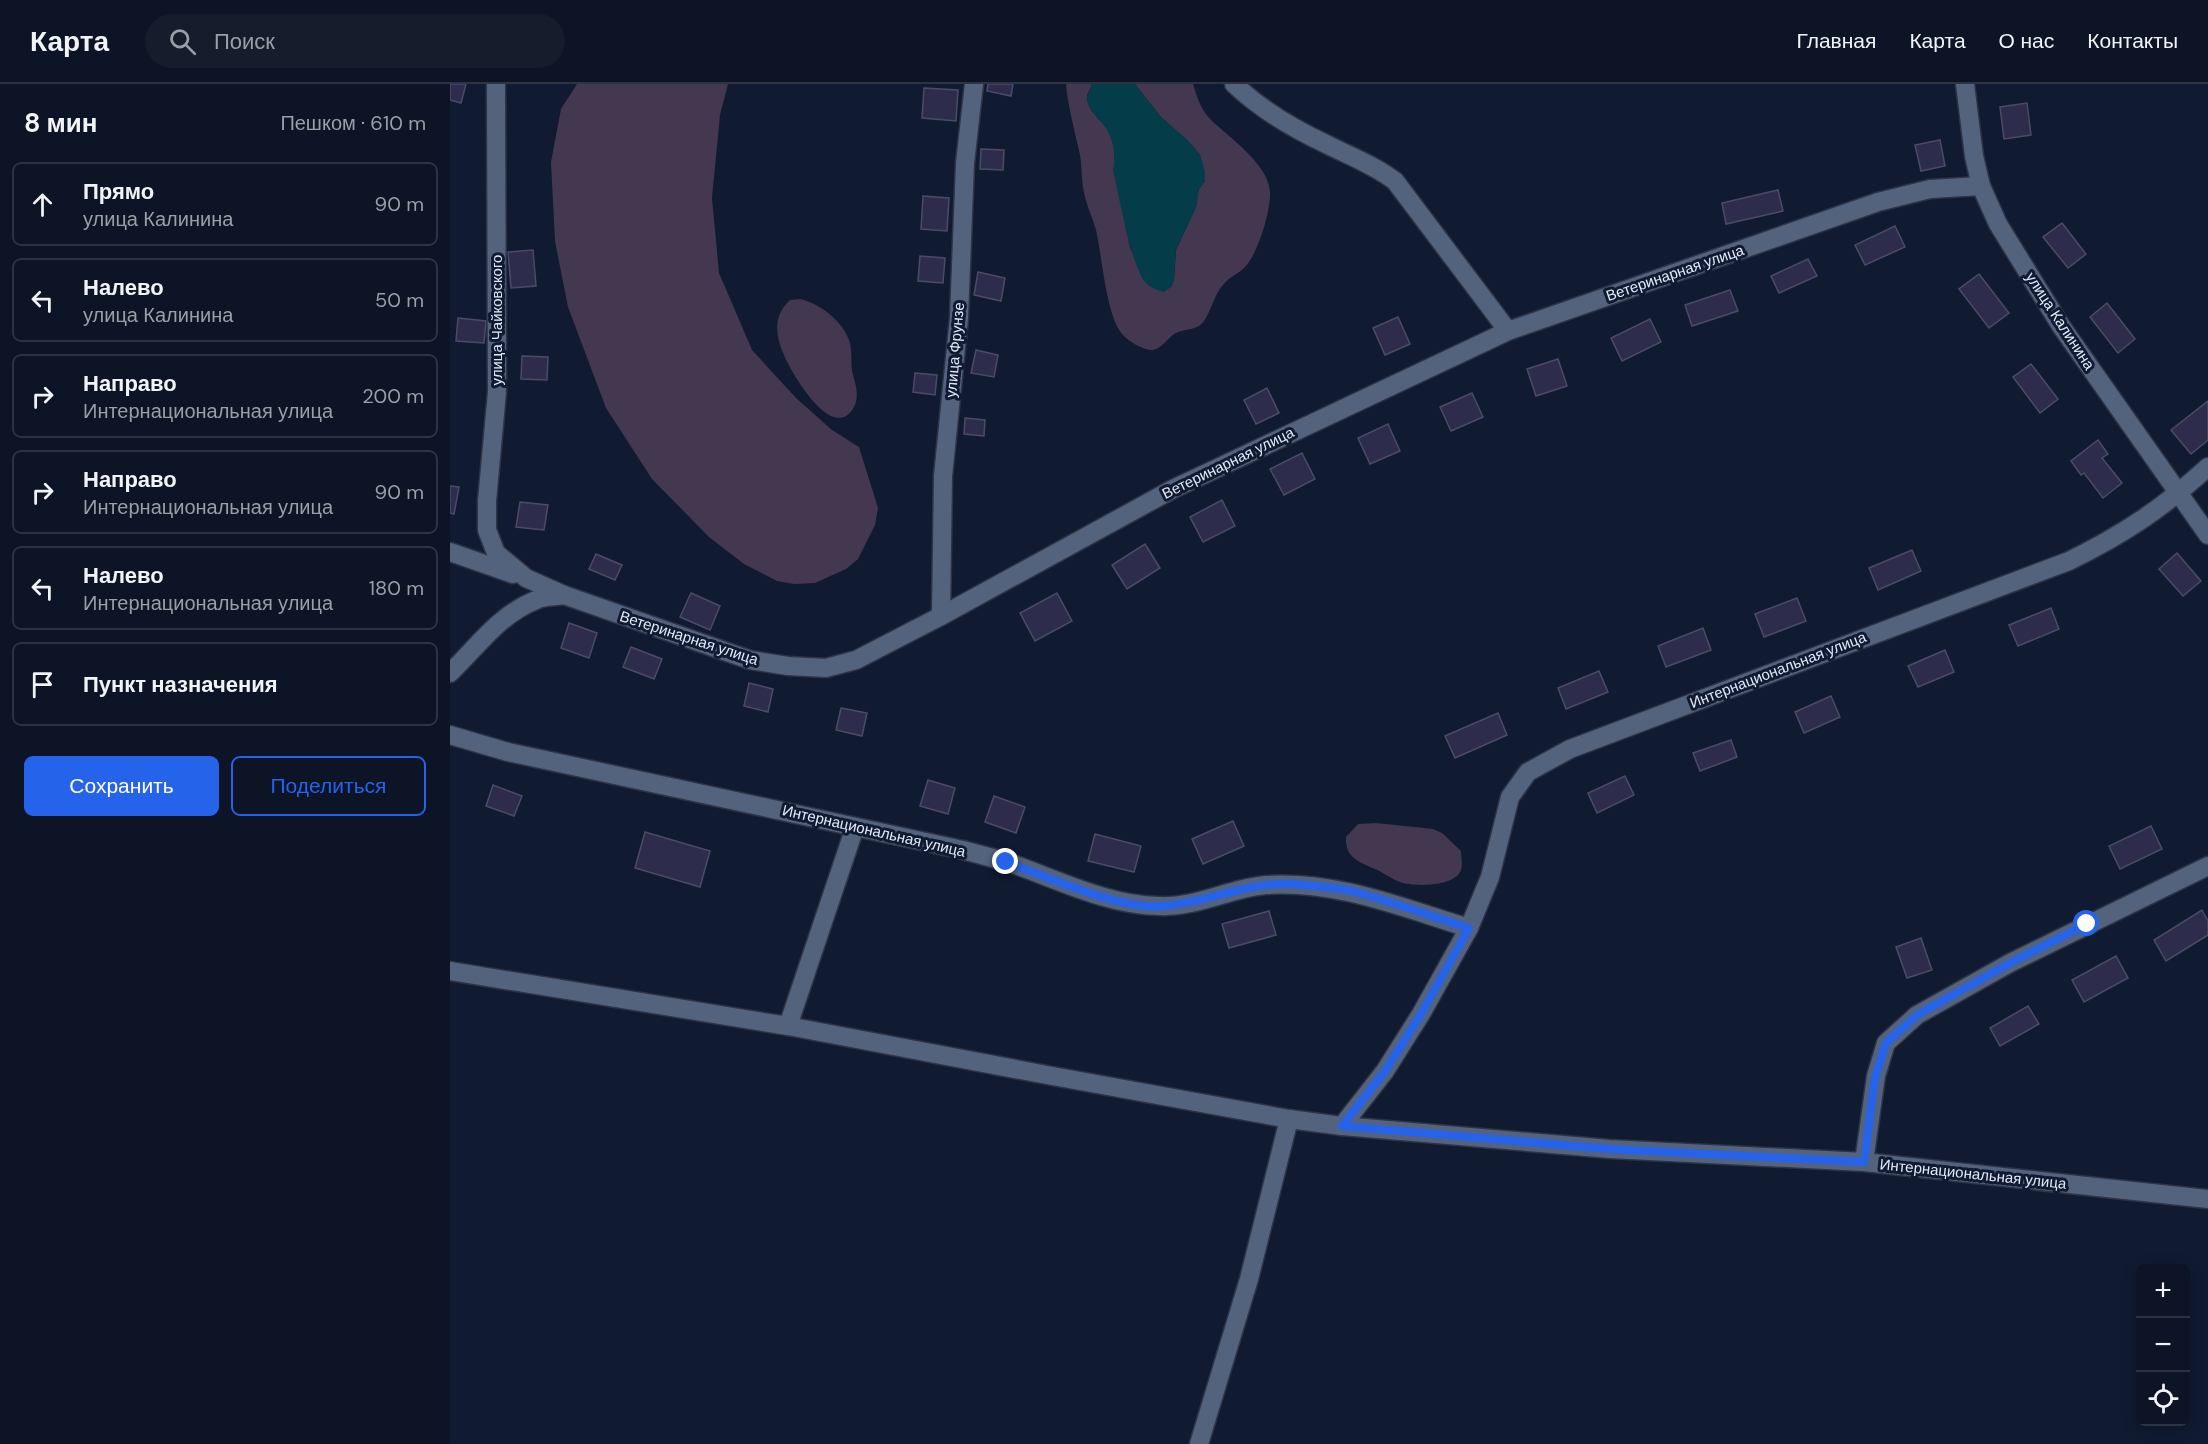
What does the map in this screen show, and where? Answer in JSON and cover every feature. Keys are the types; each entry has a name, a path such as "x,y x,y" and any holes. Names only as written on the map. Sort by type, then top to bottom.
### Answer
{"street":[{"name":"улица Чайковского","path":"496,84 497,392 486,501 487,530 496,553"},
{"name":"улица Фрунзе","path":"941,616 943,476 959,318 965,163 974,84"},
{"path":"1234,84 1253,102 1281,121 1378,168 1395,181 1508,331"},
{"name":"улица Калинина","path":"1965,84 1974,156 1981,186 1998,224 2061,326 2208,535"},
{"name":"Ветеринарная улица","path":"496,553 526,578 564,596 750,660 798,667 826,668 855,660 941,616 1173,489 1508,331 1878,202 1930,189 1981,186"},
{"name":"Интернациональная улица","path":"1342,1126 1385,1071 1421,1014 1469,928 1490,877 1510,797 1528,772 1570,749 2069,561 2113,539 2145,519 2178,495 2208,467"},
{"path":"450,552 526,578"},
{"path":"450,673 484,637 521,607 538,598 564,596"},
{"name":"Интернациональная улица","path":"450,735 508,752 995,859 1093,894 1132,903 1161,907 1205,901 1242,889 1264,885 1291,884 1351,891 1469,928"},
{"path":"788,1026 855,827"},
{"path":"1864,1162 1875,1077 1886,1043 1917,1015 2010,963 2208,866"},
{"name":"Интернациональная улица","path":"450,971 788,1026 1289,1119 1342,1126 1610,1149 1864,1162 2208,1199"},
{"path":"1199,1444 1249,1279 1289,1119"}],"shaded area":[{"path":"577,84 728,84 720,115 712,198 719,273 752,350 796,398 832,430 859,447 878,508 875,525 858,559 846,569 815,583 794,584 777,581 744,564 709,537 652,479 606,408 568,307 555,241 551,162 561,109"},
{"path":"1066,84 1092,84 1087,96 1088,102 1092,111 1107,129 1111,139 1115,154 1114,170 1130,247 1143,279 1171,287 1174,280 1176,250 1196,207 1199,189 1205,181 1200,155 1161,117 1135,84 1193,84 1200,103 1211,120 1247,152 1268,182 1270,200 1266,221 1259,243 1249,262 1225,282 1201,324 1176,333 1154,350 1143,348 1125,337 1112,315 1096,230 1082,183 1080,155"},
{"path":"800,299 816,305 831,315 847,335 857,398 854,407 845,416 835,417 824,412 814,402 795,376 781,347 777,333 778,319 784,306 790,300"},
{"path":"1376,823 1433,829 1442,833 1461,851 1461,870 1457,876 1443,883 1415,885 1397,881 1359,861 1348,850 1346,837 1358,824"}],"water":[{"path":"1092,84 1135,84 1161,117 1200,155 1205,181 1199,189 1196,207 1176,250 1174,280 1171,287 1164,292 1147,284 1136,263 1113,170 1113,144 1107,129 1088,102 1087,97"}],"building":[{"path":"450,84 466,84 461,103 450,100"},
{"path":"988,84 1013,84 1011,96 987,91"},
{"path":"924,88 958,90 956,121 922,118"},
{"path":"2027,103 2031,135 2004,139 2000,107"},
{"path":"1940,140 1945,166 1921,171 1915,145"},
{"path":"981,149 1004,150 1003,170 980,169"},
{"path":"1778,190 1783,211 1726,224 1722,203"},
{"path":"923,196 949,198 947,231 921,229"},
{"path":"2062,223 2086,254 2068,268 2043,237"},
{"path":"1895,226 1905,247 1865,265 1855,245"},
{"path":"533,250 536,286 511,288 508,252"},
{"path":"920,256 945,258 943,283 918,281"},
{"path":"1808,259 1817,276 1779,293 1771,276"},
{"path":"978,272 1005,278 1001,301 974,295"},
{"path":"1979,274 2009,313 1989,328 1959,289"},
{"path":"1730,290 1738,311 1692,326 1685,305"},
{"path":"2107,303 2135,339 2118,353 2090,317"},
{"path":"1398,317 1410,344 1385,355 1373,328"},
{"path":"458,318 486,321 484,343 456,341"},
{"path":"1650,319 1661,342 1622,361 1611,338"},
{"path":"976,350 998,355 994,377 971,373"},
{"path":"522,356 548,357 547,380 521,379"},
{"path":"1558,359 1567,386 1536,396 1527,369"},
{"path":"2031,364 2058,399 2040,413 2013,377"},
{"path":"915,373 937,375 935,395 913,392"},
{"path":"1267,388 1279,413 1256,424 1244,400"},
{"path":"1472,393 1483,417 1451,431 1440,407"},
{"path":"2208,401 2208,440 2191,454 2171,430"},
{"path":"965,418 985,420 984,436 964,434"},
{"path":"1388,424 1400,451 1370,464 1358,438"},
{"path":"2098,440 2108,454 2102,458 2122,483 2103,498 2084,473 2081,475 2071,461"},
{"path":"1302,453 1315,479 1284,495 1270,469"},
{"path":"450,486 459,487 454,514 450,513"},
{"path":"1222,500 1235,526 1203,542 1190,517"},
{"path":"520,502 548,505 544,530 516,527"},
{"path":"1145,544 1160,568 1127,589 1112,565"},
{"path":"1912,550 1921,571 1878,590 1869,568"},
{"path":"2177,553 2201,581 2183,596 2159,569"},
{"path":"596,554 622,565 615,580 589,569"},
{"path":"691,593 720,606 710,630 680,617"},
{"path":"1057,593 1072,621 1035,641 1020,613"},
{"path":"1797,598 1806,621 1764,637 1755,614"},
{"path":"2051,608 2059,629 2018,646 2009,625"},
{"path":"569,623 597,633 589,658 561,648"},
{"path":"1703,628 1711,650 1666,667 1658,646"},
{"path":"631,647 662,659 654,679 623,667"},
{"path":"1945,650 1954,672 1918,687 1908,666"},
{"path":"1599,671 1608,692 1566,709 1558,688"},
{"path":"749,683 773,689 768,712 744,706"},
{"path":"1831,696 1840,717 1804,733 1795,712"},
{"path":"841,708 867,713 862,736 836,730"},
{"path":"1498,713 1507,735 1455,758 1445,736"},
{"path":"1731,740 1737,757 1700,771 1693,753"},
{"path":"1625,776 1634,795 1597,813 1588,793"},
{"path":"928,780 955,788 948,814 920,806"},
{"path":"493,785 522,796 514,816 486,806"},
{"path":"994,796 1025,807 1016,833 985,822"},
{"path":"1233,821 1244,846 1203,864 1192,839"},
{"path":"2151,826 2162,849 2120,869 2109,846"},
{"path":"645,832 710,851 700,887 635,868"},
{"path":"1095,834 1141,846 1134,872 1088,861"},
{"path":"2202,910 2208,921 2208,935 2166,961 2154,940"},
{"path":"1269,911 1276,935 1229,948 1222,924"},
{"path":"1921,938 1932,970 1907,978 1896,947"},
{"path":"2116,956 2128,978 2084,1002 2072,980"},
{"path":"2028,1006 2039,1024 2000,1046 1990,1028"}],"route":[{"path":"1006,862 1093,894 1132,903 1161,907 1205,901 1242,889 1264,885 1291,884 1351,891 1469,928 1421,1014 1385,1071 1342,1126 1610,1149 1864,1162 1875,1077 1886,1043 1917,1015 2010,963 2087,924"}]}
